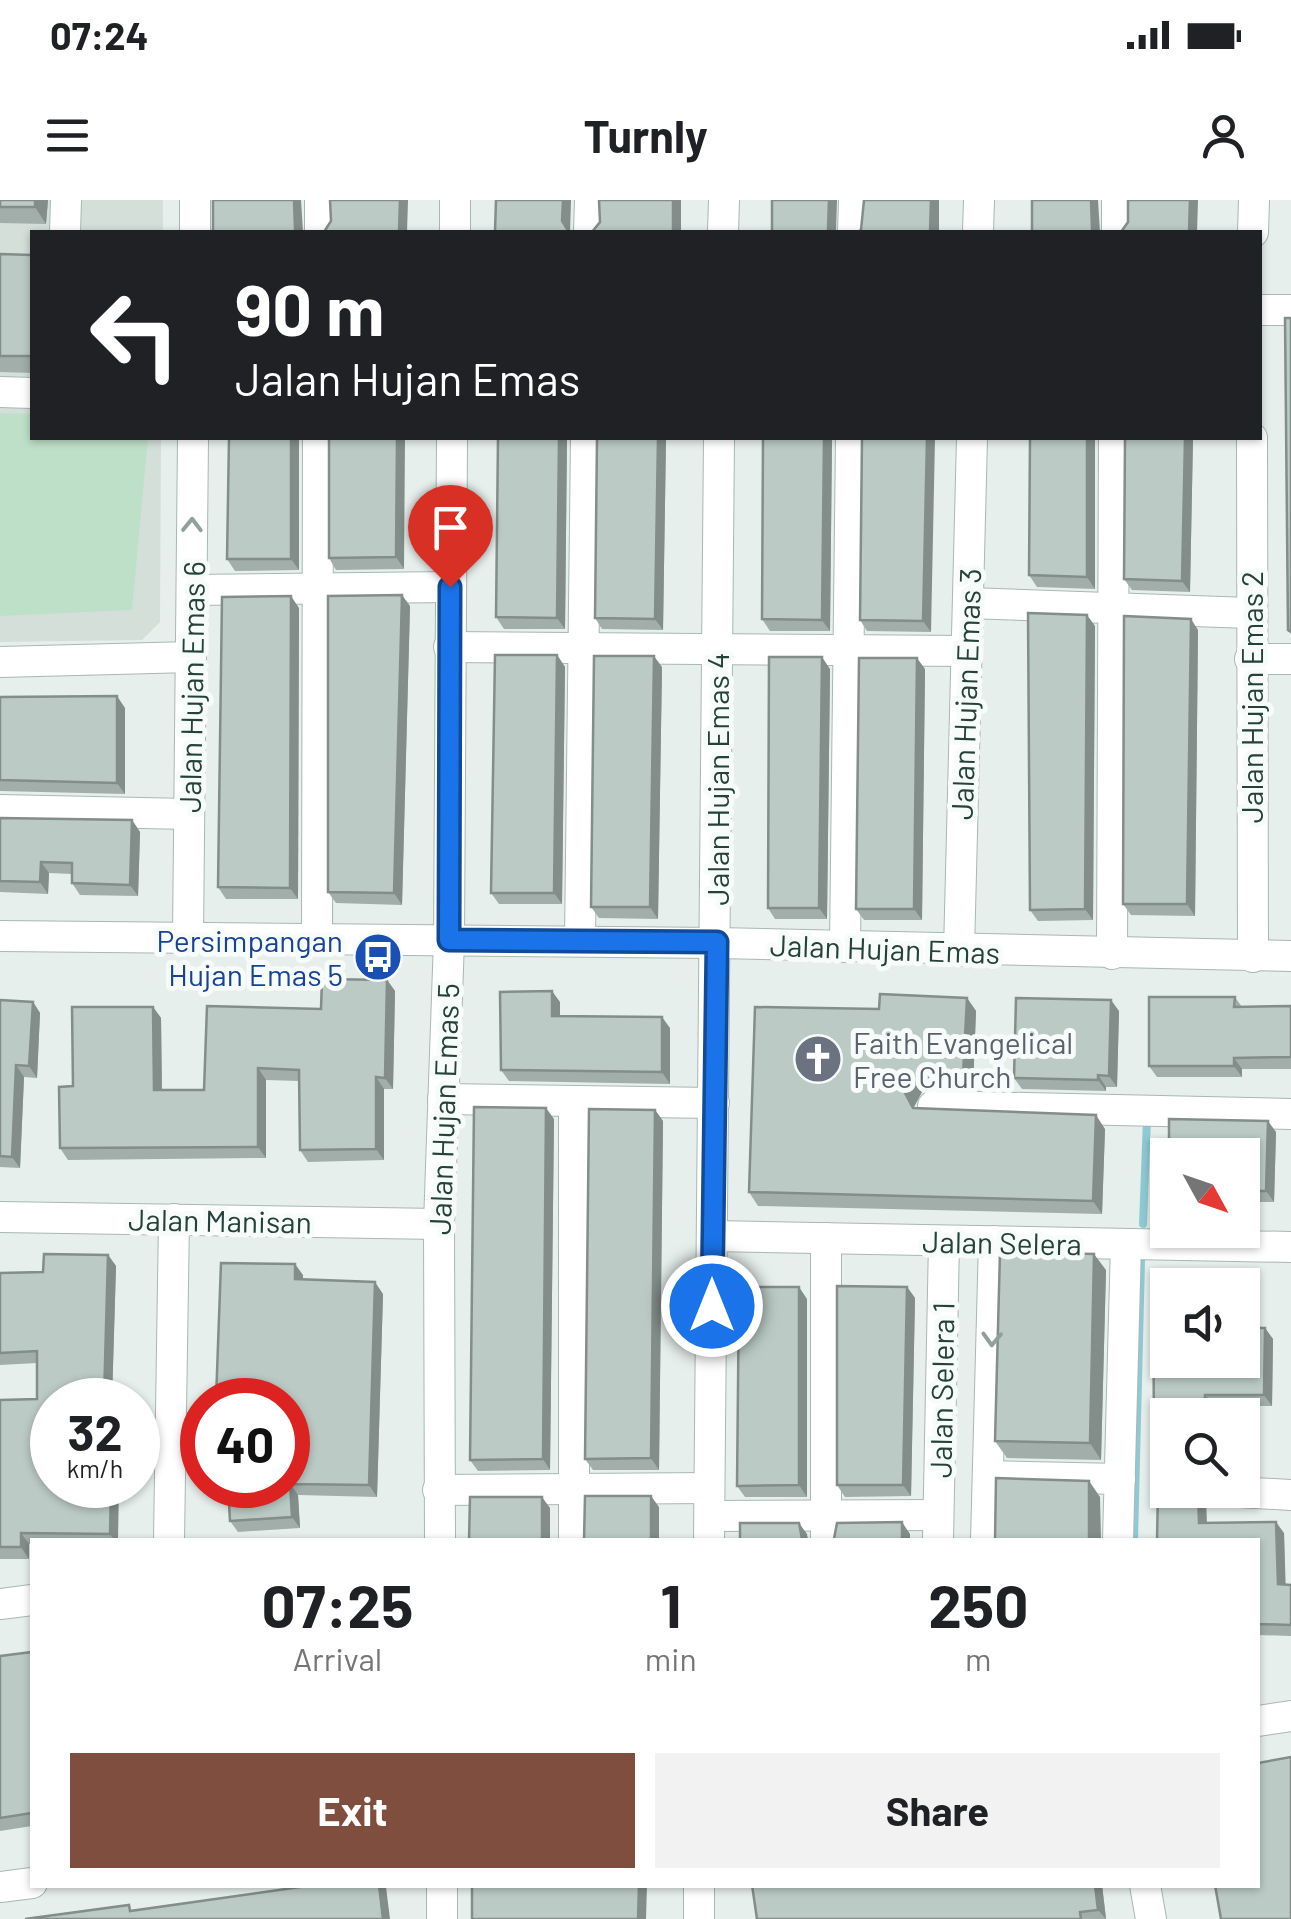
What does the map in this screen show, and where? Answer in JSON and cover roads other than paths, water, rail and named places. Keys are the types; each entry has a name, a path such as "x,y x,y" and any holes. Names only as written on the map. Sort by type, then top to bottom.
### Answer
{"street":[{"path":"65,230 66,200"},
{"path":"195,200 195,230"},
{"path":"320,200 320,230"},
{"path":"455,200 455,230"},
{"path":"589,230 590,200"},
{"path":"723,230 724,200"},
{"path":"853,230 854,200"},
{"path":"978,230 979,200"},
{"path":"1117,200 1117,230"},
{"path":"1254,200 1254,230"},
{"path":"1262,310 1291,310"},
{"path":"0,392 30,393"},
{"name":"Jalan Hujan Emas 6","path":"188,937 193,440"},
{"path":"317,939 318,440"},
{"name":"Jalan Hujan Emas 5","path":"440,1538 439,1224 449,940 452,440"},
{"path":"580,942 586,440"},
{"name":"Jalan Hujan Emas 4","path":"709,1515 720,440"},
{"path":"846,947 851,440"},
{"name":"Jalan Hujan Emas 3","path":"958,950 972,440"},
{"path":"1112,954 1114,440"},
{"name":"Jalan Hujan Emas 2","path":"1252,440 1253,957"},
{"path":"192,590 450,587"},
{"path":"968,602 1250,613"},
{"path":"449,647 966,650"},
{"path":"0,662 191,657"},
{"path":"1250,659 1291,658"},
{"path":"0,810 189,814"},
{"name":"Jalan Hujan Emas","path":"0,936 717,942 1291,956"},
{"path":"443,1099 714,1103"},
{"path":"574,1101 574,1538"},
{"path":"933,1106 1291,1114"},
{"name":"Jalan Manisan","path":"0,1216 439,1224"},
{"path":"169,1538 174,1219"},
{"name":"Jalan Selera","path":"712,1236 1291,1247"},
{"path":"826,1238 826,1528"},
{"name":"Jalan Selera 1","path":"938,1528 944,1240"},
{"name":"Jalan Selera 1","path":"986,1538 994,1241"},
{"path":"1118,1538 1126,1244"},
{"path":"988,1476 1120,1479"},
{"path":"438,1490 574,1489 709,1515 826,1528 938,1528"},
{"path":"1260,1493 1291,1495"},
{"path":"0,1604 30,1600"},
{"path":"1260,1720 1291,1716"},
{"path":"0,1887 30,1882"},
{"path":"442,1888 442,1919"},
{"path":"698,1888 698,1919"},
{"path":"1145,1888 1150,1919"}],"waterway":[{"path":"1143,1224 1147,1119"},
{"path":"1134,1538 1141,1261"}],"place":[{"name":"Persimpangan Hujan Emas 5","path":"378,957"},
{"name":"Faith Evangelical Free Church","path":"818,1059"}]}
